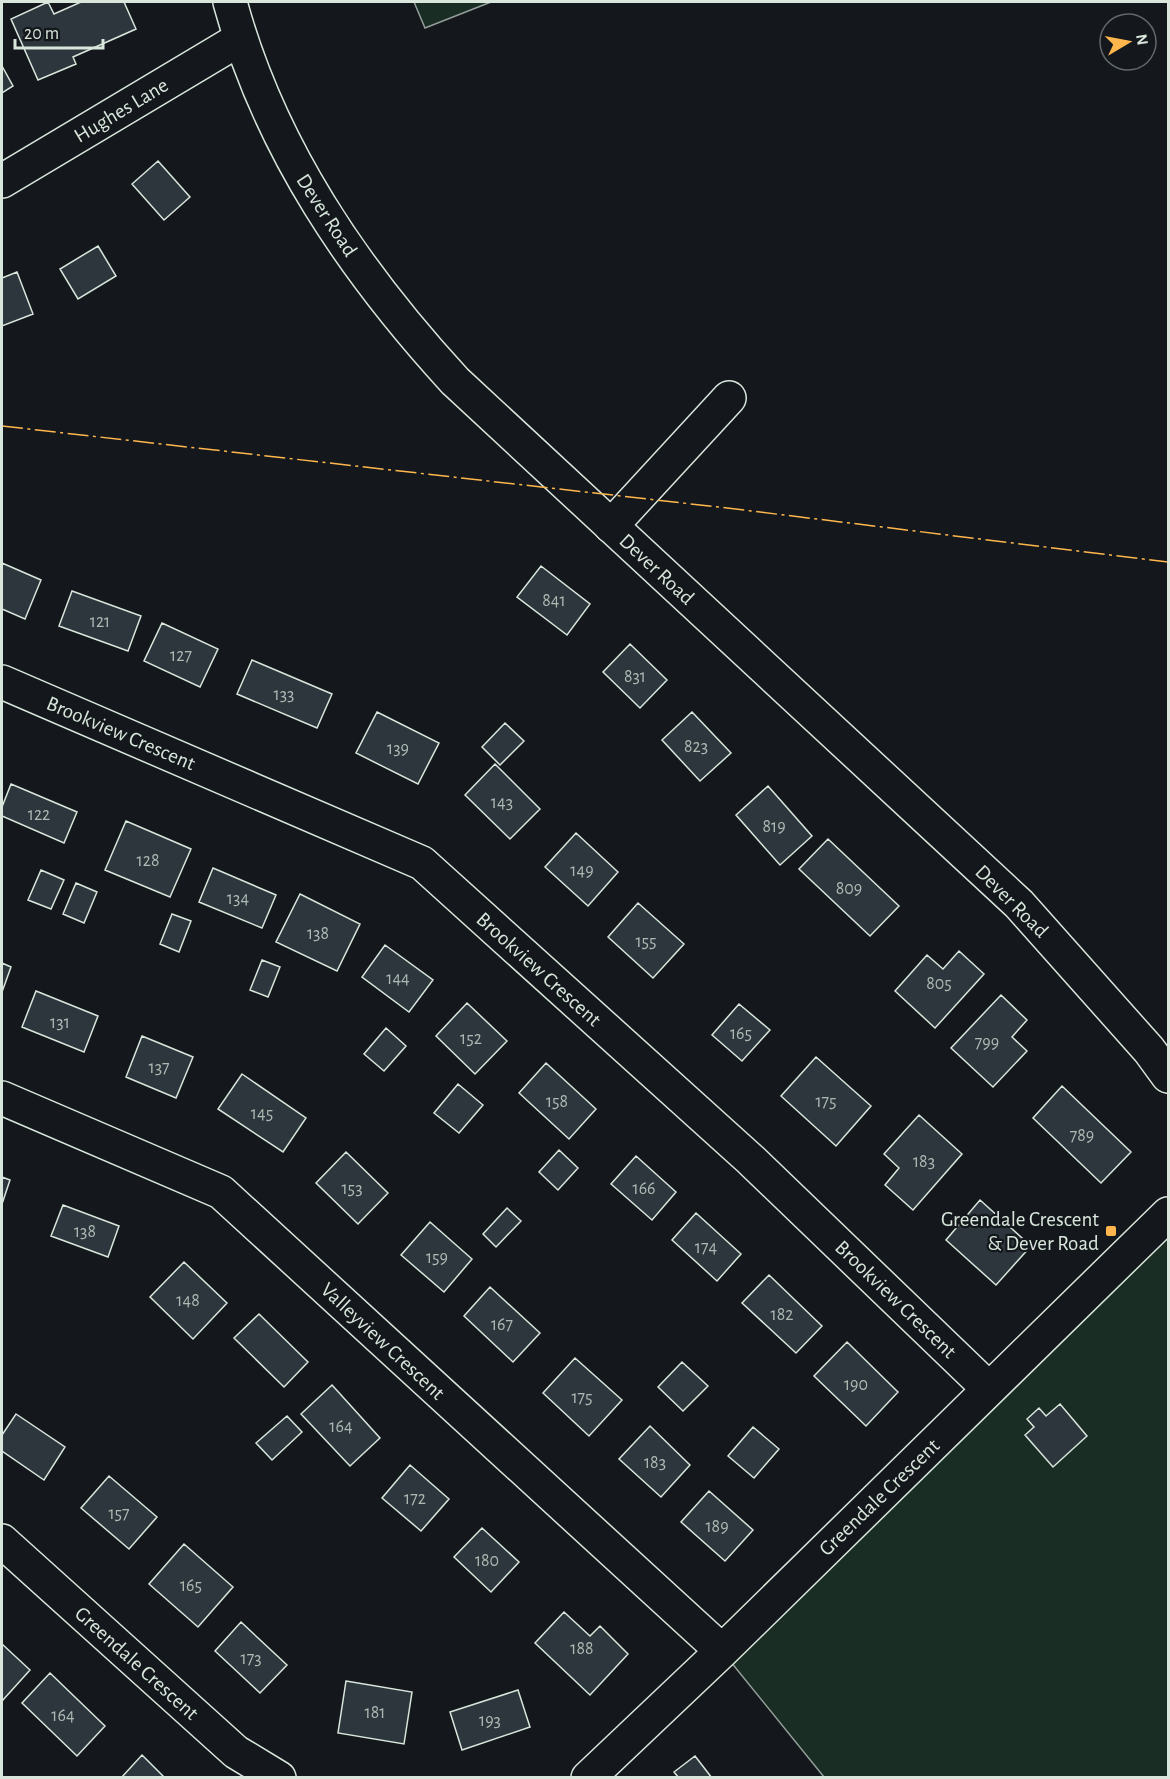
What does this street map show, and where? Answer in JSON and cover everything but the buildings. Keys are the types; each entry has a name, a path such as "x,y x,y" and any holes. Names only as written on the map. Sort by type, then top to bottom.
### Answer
{"street":[{"name":"Dever Road","path":"230,2 240,39 290,156 320,209 372,284 406,327 455,381 1019,904 1149,1050 1168,1076"},
{"name":"Hughes Lane","path":"2,181 240,39"},
{"path":"610,526 729,398"},
{"name":"Brookview Crescent","path":"2,682 422,863 751,1160 989,1389"},
{"name":"Valleyview Crescent","path":"2,1098 221,1192 722,1651"},
{"name":"Greendale Crescent","path":"588,1778 722,1651 1168,1214"},
{"name":"Greendale Crescent","path":"2,1541 236,1752 279,1778"}],"green space":[{"path":"414,2 491,2 425,28"},
{"path":"1168,1214 1168,1777 824,1777 722,1651"}],"power":[{"path":"2,426 727,508 1168,562"}],"place":[{"name":"Greendale Crescent & Dever Road","path":"1111,1231"}]}
